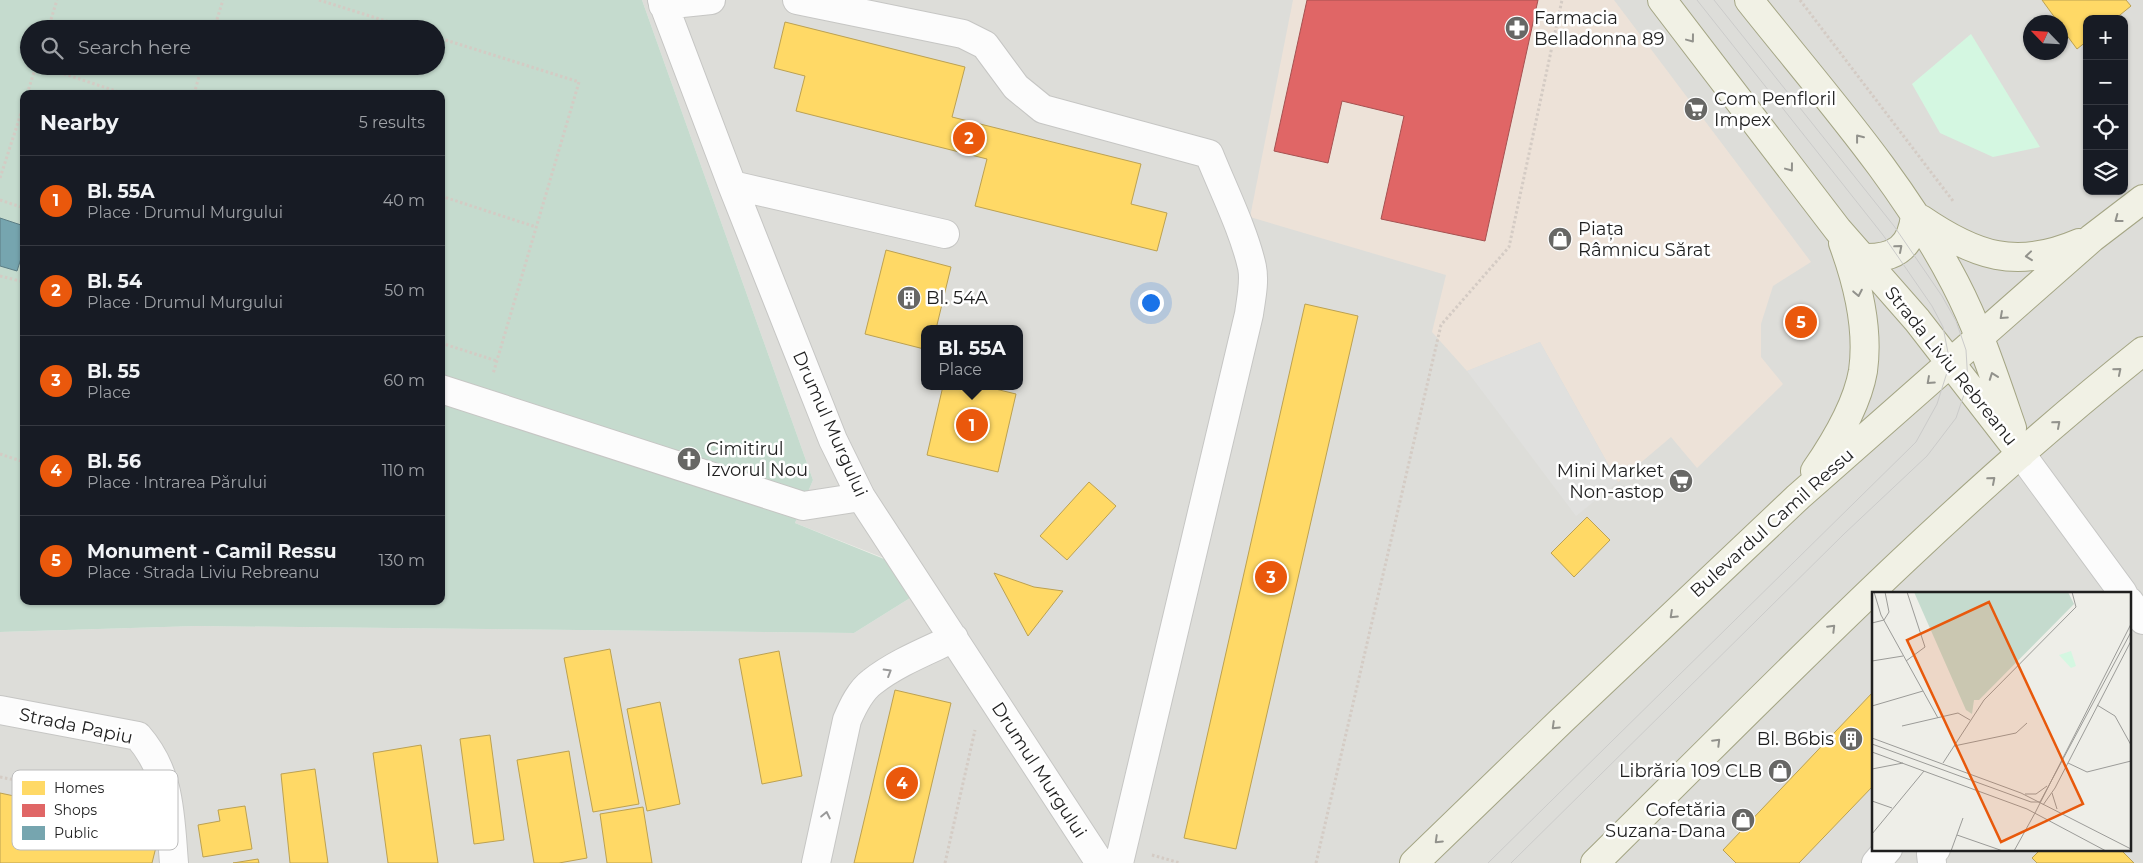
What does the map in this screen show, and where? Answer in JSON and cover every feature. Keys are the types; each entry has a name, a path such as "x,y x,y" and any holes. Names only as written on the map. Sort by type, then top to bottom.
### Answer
{"main road":[{"name":"Strada Liviu Rebreanu","path":"1662,0 1838,230 1950,363 2021,454"},
{"name":"Strada Liviu Rebreanu","path":"1750,0 1889,176 1915,215 1955,283 1979,337 2021,454"},
{"name":"Bulevardul Camil Ressu","path":"1414,863 1798,497 2092,238 2143,199"},
{"path":"1863,258 1881,259 1895,252 1908,240 1914,228 1915,215 1953,240 1968,248 1987,254 2023,257 2059,252 2092,238"},
{"path":"1798,497 1838,435 1853,402 1863,371 1863,319 1854,274 1838,230"},
{"path":"1595,863 1876,585 2021,454 2143,351"}],"street":[{"path":"663,2 711,0"},
{"path":"797,0 963,34 985,45 1016,87 1043,109 1209,154 1252,268 1252,291 1119,863"},
{"name":"Drumul Murgului","path":"663,2 732,186 833,440 861,497 1100,863"},
{"path":"732,186 944,234"},
{"path":"445,390 804,506 861,497"},
{"path":"2021,454 2122,592"},
{"path":"2130,602 2143,620"},
{"path":"816,863 847,720 856,700 871,682 954,638"},
{"name":"Strada Papiu","path":"0,710 138,736 149,748 160,770"},
{"name":"Strada Papiu","path":"173,850 174,863"},
{"path":"1876,863 1887,850"},
{"path":"1932,863 1932,854 1935,850"}],"path":[{"path":"51,20 57,0"},
{"path":"217,20 223,0"},
{"path":"319,0 382,20"},
{"path":"1316,863 1441,325 1509,247 1562,0"},
{"path":"1800,0 1954,202"},
{"path":"445,40 579,82 484,403"},
{"path":"28,90 33,75"},
{"path":"67,75 113,90"},
{"path":"195,90 199,75"},
{"path":"0,178 20,116"},
{"path":"445,197 536,227"},
{"path":"0,200 20,207"},
{"path":"0,276 20,281"},
{"path":"445,344 497,361"},
{"path":"0,454 20,461"},
{"path":"945,863 985,686"}],"shaded area":[{"path":"642,0 2143,0 2143,863 0,863 0,632 197,626 854,633 910,598 889,560 795,523 813,480"},
{"name":"Piața Râmnicu Sărat","path":"1293,0 1614,0 1811,262 1773,286 1761,324 1761,357 1783,384 1697,468 1671,437 1618,482 1540,342 1467,371 1432,332 1446,275 1250,217"},
{"path":"1540,342 1618,482 1576,516 1467,371"}],"green space":[{"path":"0,0 642,0 813,480 795,523 889,561 910,598 854,633 197,626 0,632"},
{"path":"1971,34 2040,147 1993,157 1940,133 1912,84"}],"building: Homes":[{"path":"2042,0 2126,0 2131,6 2120,15 2083,15 2083,44 2077,49 2068,37 2068,15 2053,15"},
{"path":"785,22 965,67 952,117 1141,164 1131,204 1167,213 1157,251 975,206 987,159 796,111 805,76 774,68"},
{"name":"Bl. 54A","path":"886,250 951,267 937,325 921,325 921,348 865,334"},
{"path":"1305,304 1358,316 1236,849 1184,838"},
{"path":"942,390 1000,390 1016,394 998,472 927,455"},
{"path":"1089,482 1116,506 1067,560 1040,536"},
{"path":"1587,517 1610,540 1574,577 1551,553"},
{"path":"994,573 1034,587 1063,591 1028,636"},
{"path":"610,649 639,804 593,812 564,658"},
{"path":"779,651 802,776 762,784 739,659"},
{"path":"895,690 951,703 913,863 854,863"},
{"name":"Bl. B6bis","path":"1872,693 1872,787 1799,863 1736,863 1723,850"},
{"path":"660,702 680,804 647,811 627,709"},
{"path":"490,735 504,840 474,844 460,739"},
{"path":"421,745 438,863 388,863 373,753"},
{"path":"569,751 587,858 559,863 534,863 517,760"},
{"path":"315,769 328,863 290,863 281,774"},
{"path":"0,793 12,796 12,850 155,850 152,863 0,863"},
{"path":"245,806 252,849 203,857 198,825 220,821 218,810"},
{"path":"643,807 652,863 607,863 600,814"},
{"path":"2040,850 2121,850 2134,863 2037,863 2032,858"},
{"path":"258,859 259,863 233,863"}],"building: Shops":[{"path":"1307,0 1538,0 1485,241 1381,219 1404,116 1342,101 1328,163 1274,151"}],"building: Public":[{"path":"0,218 20,225 20,262 17,271 0,266"}],"tram line":[{"path":"1488,863 1916,442 1937,404 1950,363 1943,327 1932,306 1883,235 1697,0"},
{"path":"1511,863 1844,534 1927,456 1956,418 1968,383 1966,350 1956,321 1942,296 1894,226 1714,0"}],"place":[{"name":"Farmacia Belladonna 89","path":"1517,28"},
{"name":"Com Penfloril Impex","path":"1696,109"},
{"name":"Bl. 54","path":"969,138"},
{"name":"Piața Râmnicu Sărat","path":"1560,239"},
{"name":"Bl. 54A","path":"909,298"},
{"name":"Monument - Camil Ressu","path":"1801,322"},
{"name":"Bl. 55A","path":"972,425"},
{"name":"Cimitirul Izvorul Nou","path":"689,459"},
{"name":"Mini Market Non-astop","path":"1681,481"},
{"name":"Bl. 55","path":"1271,577"},
{"name":"Bl. B6bis","path":"1851,739"},
{"name":"Librăria 109 CLB","path":"1780,771"},
{"name":"Bl. 56","path":"902,783"},
{"name":"Cofetăria Suzana-Dana","path":"1743,820"}]}
